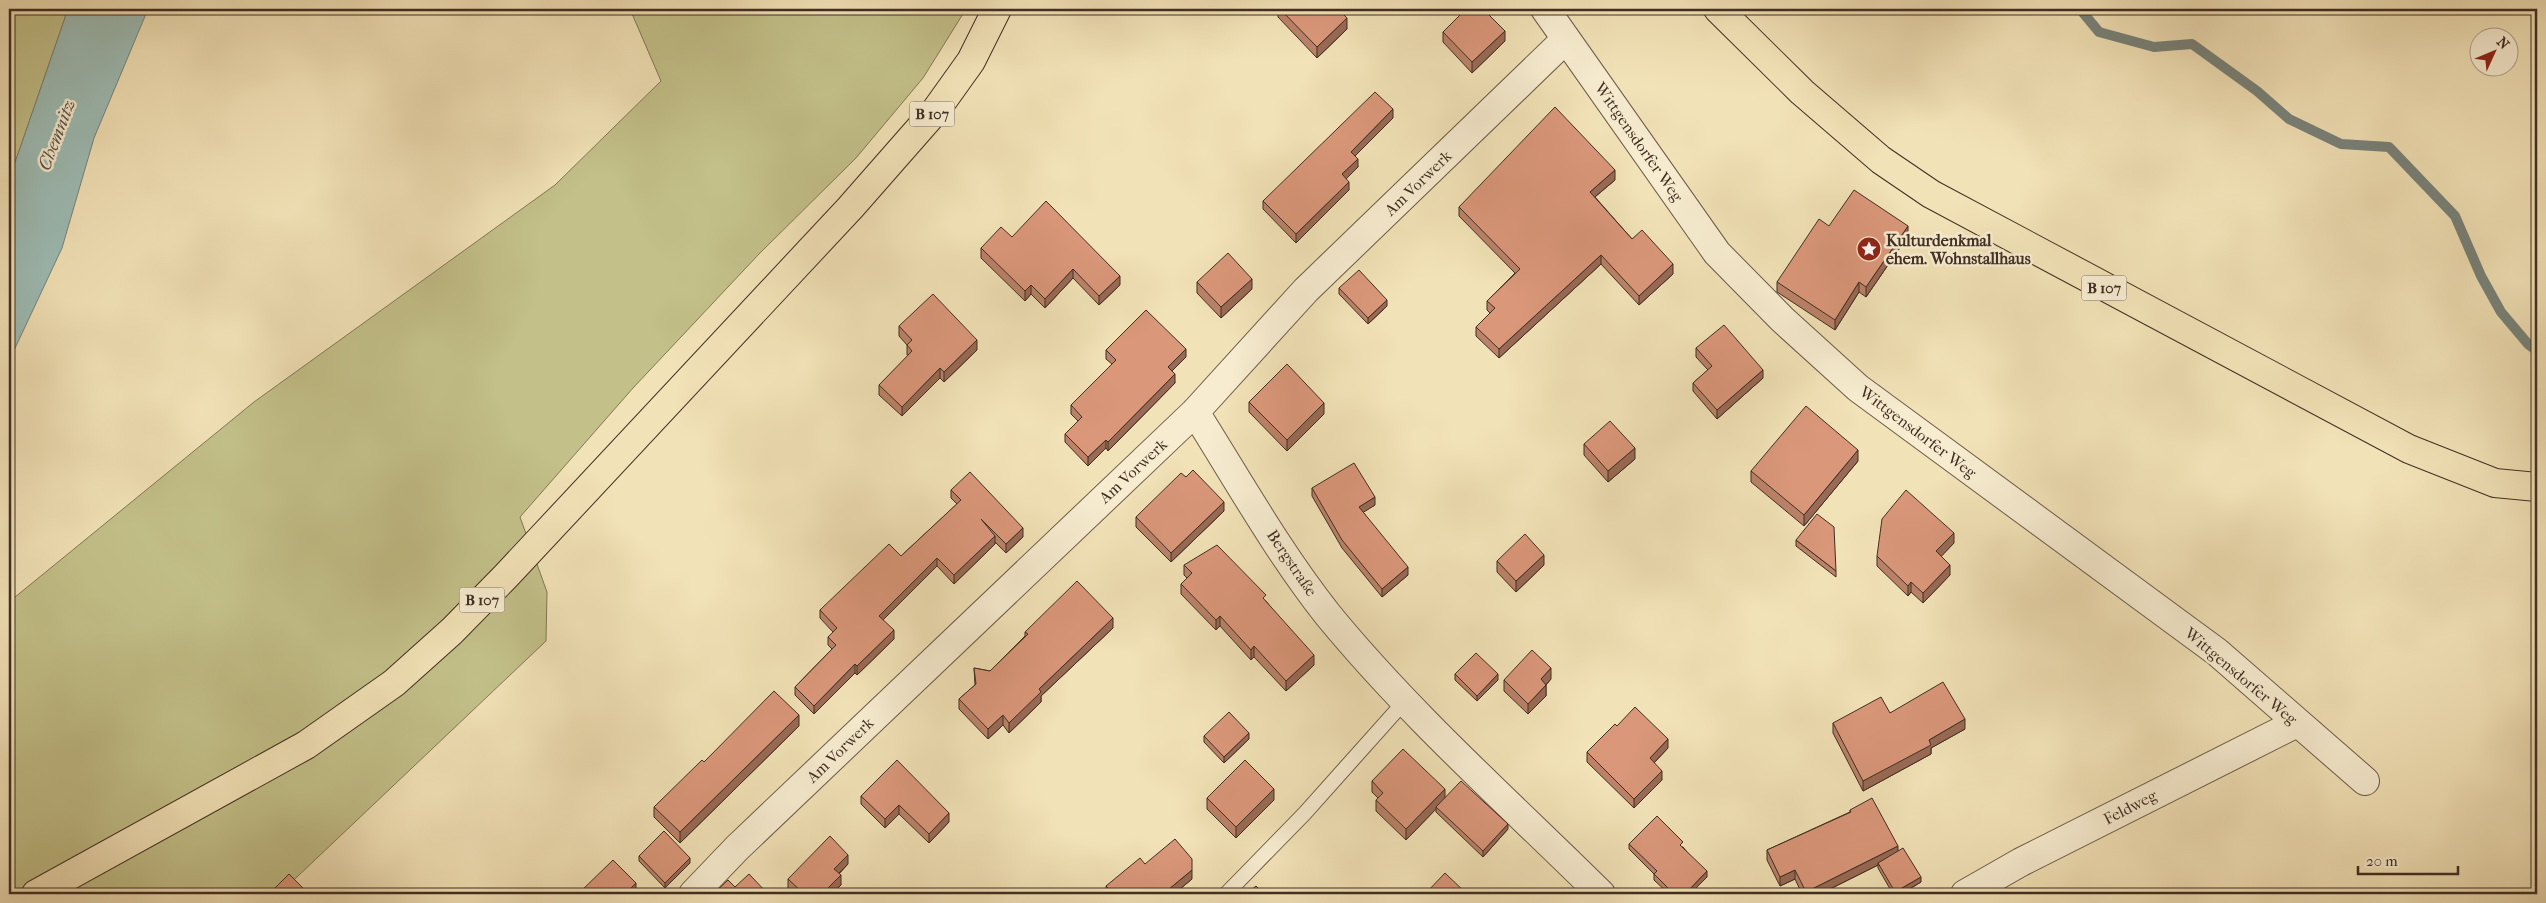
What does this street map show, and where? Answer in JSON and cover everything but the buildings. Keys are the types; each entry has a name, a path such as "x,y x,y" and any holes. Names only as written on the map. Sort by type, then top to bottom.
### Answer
{"main road":[{"name":"B 107","path":"36,894 306,746 394,683 444,637 506,576 850,208 941,103 971,61 997,9"},
{"name":"B 107","path":"1718,9 1809,98 1881,160 1931,194 2409,449 2495,483 2537,487"}],"street":[{"name":"Wittgensdorfer Weg","path":"1545,9 1717,253 1782,319 1858,388 2216,652 2365,781"},
{"name":"Am Vorwerk","path":"693,894 737,848 1195,412 1306,290 1566,39"},
{"name":"Bergstraße","path":"1195,412 1277,543 1327,613 1384,680 1601,894"},
{"name":"Feldweg","path":"1965,894 2021,862 2297,723"}],"lane":[{"path":"1226,894 1305,813 1405,701"}],"shaded area":[{"path":"9,9 68,9 9,180"},
{"path":"630,9 966,9 923,78 856,158 759,254 633,388 520,517 547,592 546,641 279,894 9,894 9,602 254,402 555,185 661,81"}],"water":[{"name":"Chemnitz","path":"68,9 148,9 94,138 62,248 9,361 9,180"}],"waterway":[{"path":"2080,9 2099,32 2154,47 2192,44 2257,91 2289,119 2341,144 2389,147 2455,216 2481,276 2501,312 2528,344 2537,351"}],"place":[{"name":"Kulturdenkmal ehem. Wohnstallhaus","path":"1869,249"}]}
